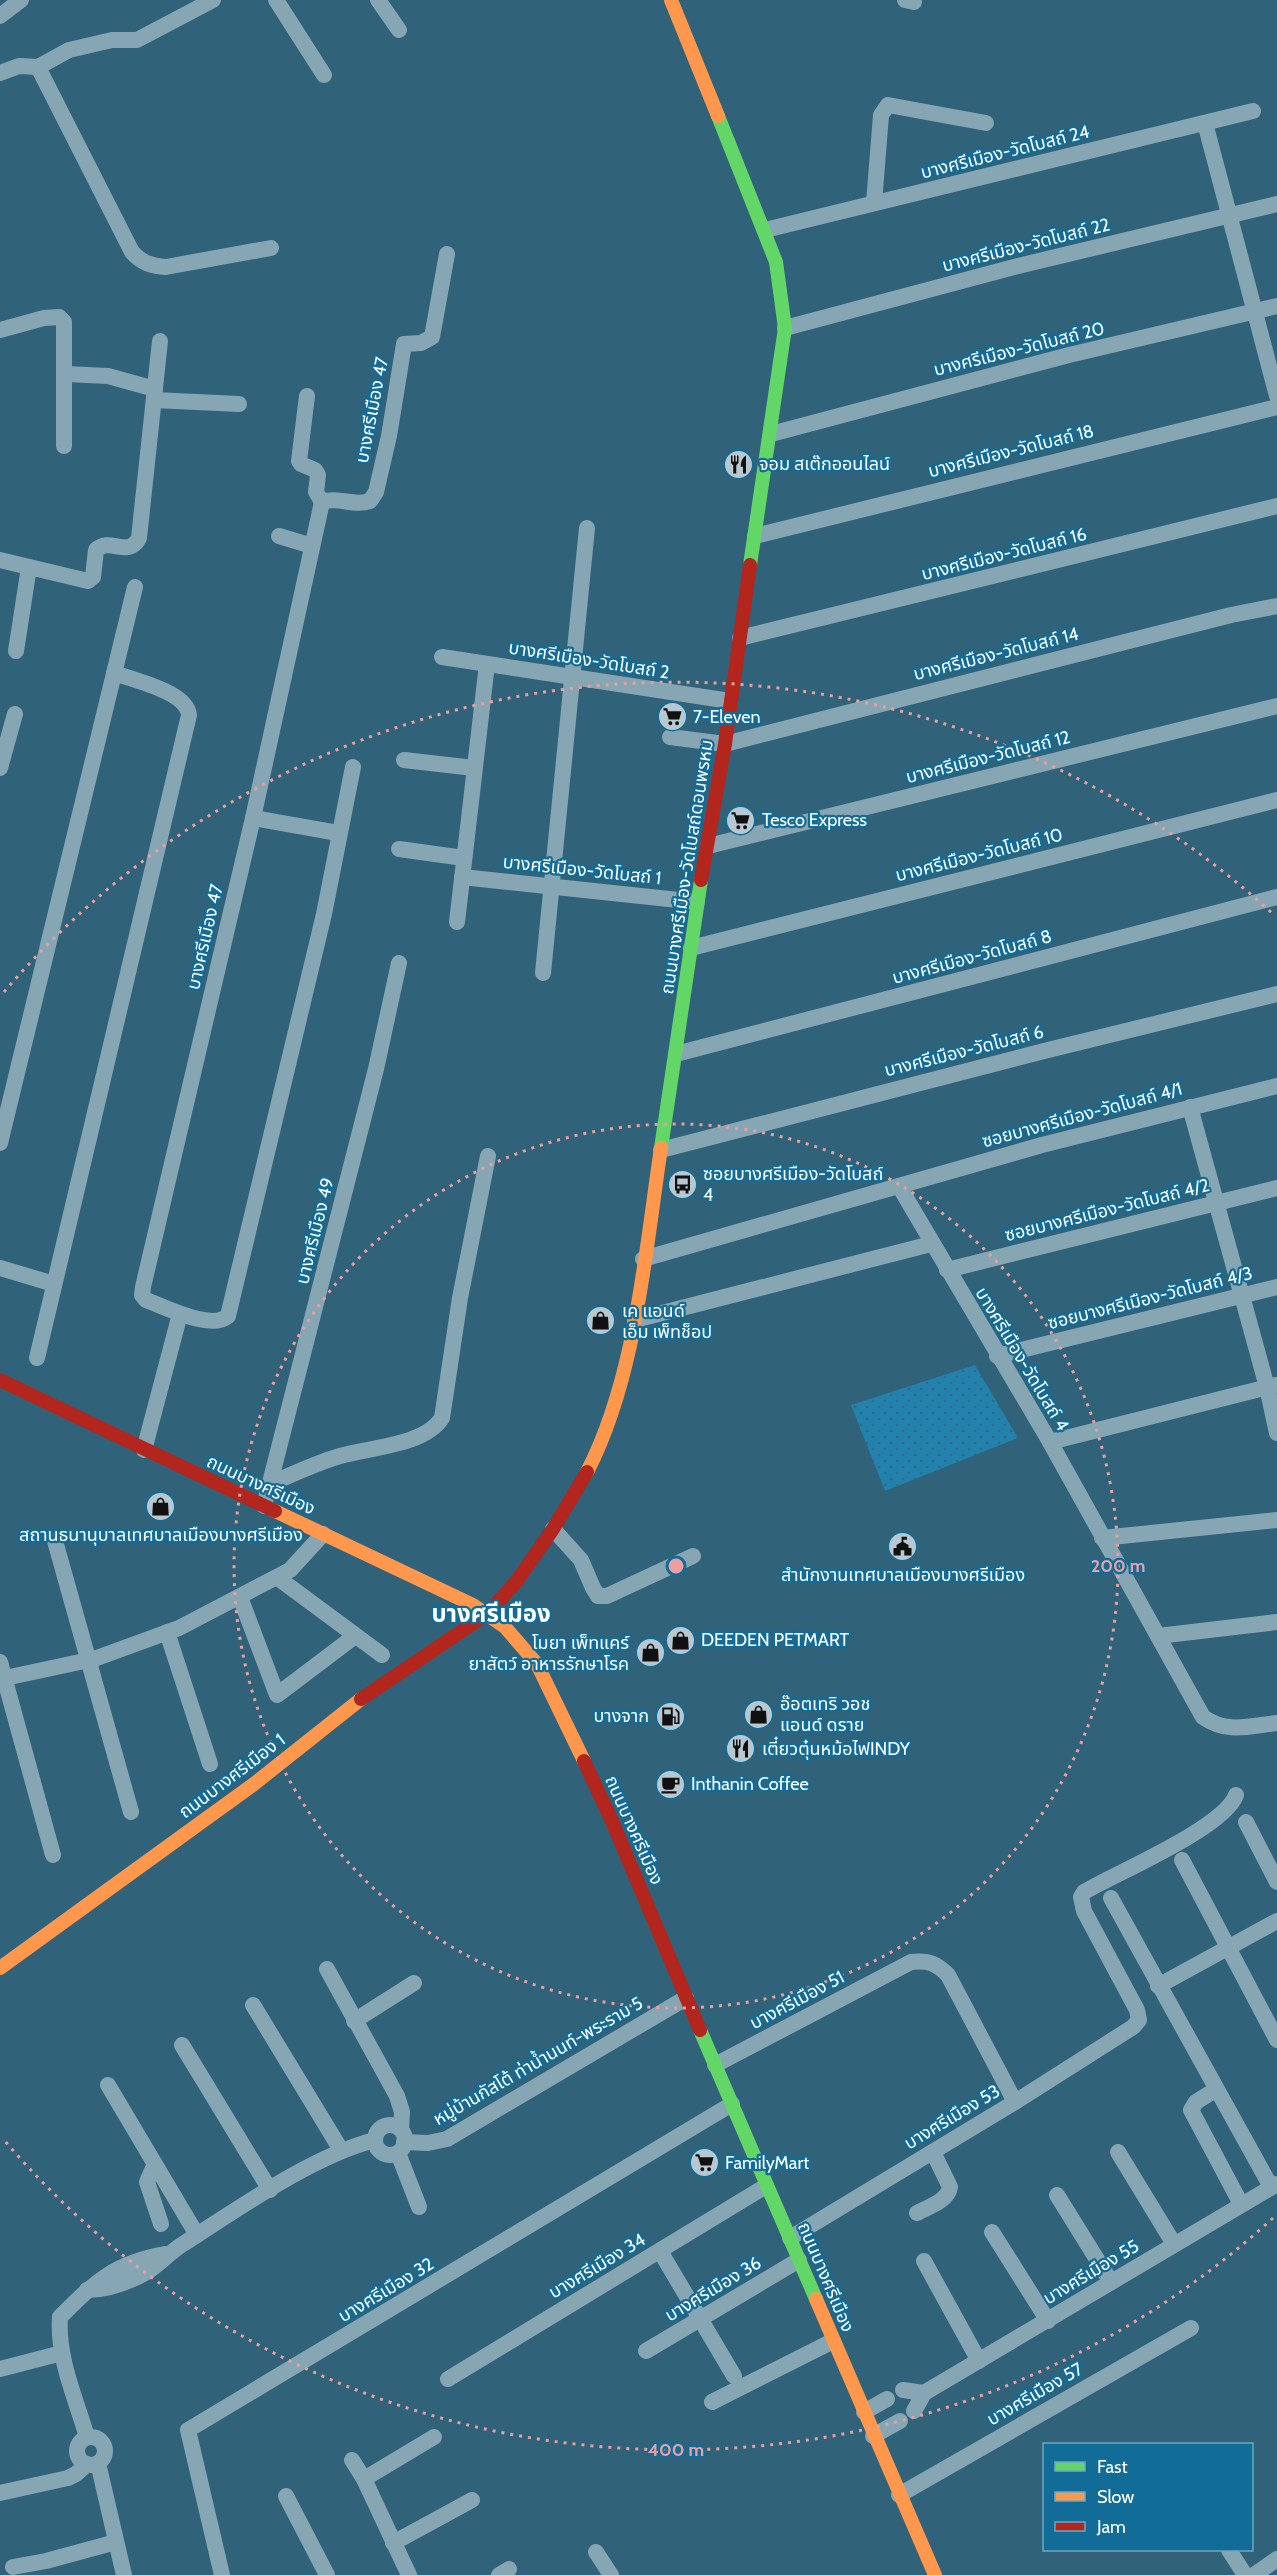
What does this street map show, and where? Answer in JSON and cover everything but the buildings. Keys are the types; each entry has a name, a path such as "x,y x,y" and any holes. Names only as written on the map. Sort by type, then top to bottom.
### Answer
{"street":[{"path":"0,16 21,0"},
{"path":"0,73 19,66 38,67 69,50 112,40 137,40 213,0"},
{"path":"276,0 324,75"},
{"path":"378,0 399,30"},
{"name":"ถนนบางศรีเมือง-วัดโบสถ์ดอนพรหม","path":"487,1614 516,1581 584,1480 604,1437 621,1380 635,1320 697,902 725,744 785,328 776,262 765,230 671,0"},
{"path":"38,67 132,252 140,260 152,266 166,267 270,248"},
{"path":"874,203 881,116 883,109 888,105 986,123"},
{"name":"บางศรีเมือง-วัดโบสถ์ 24","path":"765,230 1253,111"},
{"path":"1205,123 1277,396"},
{"name":"บางศรีเมือง-วัดโบสถ์ 22","path":"785,328 1018,266 1277,204"},
{"name":"บางศรีเมือง 47","path":"338,833 324,914 228,1316 223,1320 213,1321 180,1314 146,1300 142,1295 143,1287 253,818 322,502 330,499 362,504 370,501 376,492 389,435 404,344 421,343 432,337 447,254"},
{"name":"บางศรีเมือง-วัดโบสถ์ 20","path":"771,434 1070,355 1277,306"},
{"path":"0,330 44,318 60,317 65,326 64,446"},
{"path":"0,560 88,581 93,577 96,550 99,547 106,545 128,549 135,545 139,538 160,341"},
{"path":"66,374 108,375 154,394 239,404"},
{"path":"307,396 299,461 315,470 318,475 316,492 322,502"},
{"name":"บางศรีเมือง-วัดโบสถ์ 18","path":"755,536 1277,407"},
{"name":"บางศรีเมือง-วัดโบสถ์ 16","path":"740,638 1277,506"},
{"path":"543,972 587,528"},
{"path":"279,536 312,546"},
{"path":"16,651 29,567"},
{"path":"0,1143 135,587"},
{"name":"บางศรีเมือง-วัดโบสถ์ 14","path":"725,744 1231,615 1277,606"},
{"name":"บางศรีเมือง-วัดโบสถ์ 2","path":"442,657 730,701"},
{"path":"457,922 487,664"},
{"path":"37,1359 189,715 189,708 179,697 114,673"},
{"name":"บางศรีเมือง-วัดโบสถ์ 12","path":"708,846 1277,706"},
{"path":"0,768 15,714"},
{"path":"670,737 725,744"},
{"path":"404,760 474,768"},
{"path":"253,818 338,833 353,767"},
{"name":"บางศรีเมือง-วัดโบสถ์ 10","path":"691,948 1277,800"},
{"path":"399,849 464,858"},
{"name":"บางศรีเมือง-วัดโบสถ์ 1","path":"462,877 697,902"},
{"name":"บางศรีเมือง-วัดโบสถ์ 8","path":"676,1054 1277,897"},
{"name":"บางศรีเมือง 49","path":"264,1506 376,1069 399,963"},
{"name":"บางศรีเมือง-วัดโบสถ์ 6","path":"661,1150 1044,1051 1277,994"},
{"name":"ซอยบางศรีเมือง-วัดโบสถ์ 4/1","path":"898,1186 1042,1145 1277,1086"},
{"path":"1190,1107 1241,1296 1272,1386 1277,1433"},
{"path":"270,1484 318,1464 412,1439 437,1427 442,1418 460,1298 488,1156"},
{"path":"643,1259 898,1186"},
{"name":"บางศรีเมือง-วัดโบสถ์ 4","path":"898,1186 1050,1442 1203,1717 1216,1727 1231,1728 1277,1723"},
{"name":"ซอยบางศรีเมือง-วัดโบสถ์ 4/2","path":"947,1270 1277,1188"},
{"path":"635,1320 931,1244"},
{"path":"0,1268 54,1284"},
{"name":"ซอยบางศรีเมือง-วัดโบสถ์ 4/3","path":"997,1356 1277,1287"},
{"path":"144,1450 180,1314"},
{"name":"ถนนบางศรีเมือง","path":"0,1380 487,1614 505,1627 537,1664 612,1821 873,2436 935,2575"},
{"path":"1050,1442 1272,1386"},
{"path":"1102,1539 1277,1520"},
{"path":"553,1529 581,1560 592,1588 598,1596 607,1596 693,1556"},
{"path":"4,1678 88,1660 167,1632 278,1578 290,1570 323,1534"},
{"path":"55,1540 130,1812"},
{"path":"278,1578 382,1654"},
{"path":"240,1597 277,1695 355,1636"},
{"name":"ถนนบางศรีเมือง 1","path":"0,1968 254,1784 353,1705 487,1614"},
{"path":"1158,1636 1277,1622"},
{"path":"167,1632 210,1764"},
{"path":"0,1662 52,1854"},
{"name":"บางศรีเมือง 53","path":"790,2238 1015,2102 1133,2027 1139,2020 1137,2010 1084,1911 1081,1897 1084,1892 1214,1820 1232,1805 1236,1795"},
{"path":"1246,1822 1277,1882"},
{"path":"1182,1860 1277,2040"},
{"path":"1111,1898 1215,2090 1274,2186"},
{"path":"1158,1986 1277,1921"},
{"name":"บางศรีเมือง 51","path":"715,2065 911,1962 926,1960 938,1965 948,1975 1015,2102"},
{"path":"327,1969 397,2096 402,2112 401,2141"},
{"path":"354,2021 414,1983"},
{"name":"หมู่บ้านกัสโต้ ท่าน้ำนนท์-พระราม 5","path":"401,2141 428,2143 447,2139 686,1998"},
{"path":"253,2005 340,2150"},
{"path":"182,2044 270,2190"},
{"path":"108,2085 197,2235"},
{"path":"1215,2090 1197,2102 1191,2110 1241,2204"},
{"name":"บางศรีเมือง 32","path":"222,2575 188,2430 732,2104"},
{"path":"401,2141 384,2154 376,2146 375,2140 380,2129 392,2125 401,2141 418,2207"},
{"path":"92,2463 81,2460 77,2451 82,2440 87,2437 62,2353 59,2334 60,2318 101,2278 140,2259 167,2254 340,2150 375,2140"},
{"path":"917,2213 950,2192 950,2187 933,2152"},
{"path":"1118,2152 1174,2244"},
{"path":"154,2166 147,2182 161,2224"},
{"name":"บางศรีเมือง 34","path":"448,2379 766,2186"},
{"name":"บางศรีเมือง 55","path":"924,2393 1274,2186"},
{"path":"1057,2195 1111,2282"},
{"path":"992,2232 1048,2321"},
{"path":"660,2251 734,2376"},
{"name":"บางศรีเมือง 36","path":"646,2352 799,2260"},
{"path":"924,2261 979,2361"},
{"name":"บางศรีเมือง 57","path":"899,2495 1191,2328"},
{"path":"712,2402 833,2341"},
{"path":"0,2369 62,2353"},
{"path":"903,2390 924,2393 914,2411"},
{"path":"864,2412 887,2398"},
{"path":"873,2436 900,2421"},
{"path":"364,2479 434,2437"},
{"path":"352,2460 364,2479 409,2575"},
{"path":"0,2493 68,2478 92,2463"},
{"path":"92,2463 124,2575"},
{"path":"286,2496 327,2575"},
{"path":"393,2543 472,2500"},
{"path":"13,2567 47,2568 116,2542"},
{"path":"1230,2551 1245,2575"},
{"path":"596,2552 611,2575"},
{"path":"1254,2575 1277,2559"}],"shaded area":[{"path":"975,1365 1018,1438 885,1491 851,1405"}],"traffic: fast":[{"path":"718,116 776,262 785,328 750,565"},
{"path":"661,1148 701,880"},
{"path":"700,2030 816,2299"}],"traffic: slow":[{"path":"671,0 718,116"},
{"path":"587,1472 604,1435 628,1355 661,1148"},
{"path":"275,1511 473,1605 505,1627 537,1664 584,1761"},
{"path":"0,1968 254,1784 361,1699"},
{"path":"816,2299 935,2575"}],"traffic: jam":[{"path":"701,880 725,744 750,565"},
{"path":"0,1380 275,1511"},
{"path":"361,1699 487,1614 516,1582 553,1529 587,1472"},
{"path":"584,1761 612,1821 700,2030"}],"place":[{"name":"จอม สเต๊กออนไลน์","path":"738,464"},
{"name":"7-Eleven","path":"672,717"},
{"name":"Tesco Express","path":"741,820"},
{"name":"ซอยบางศรีเมือง-วัดโบสถ์ 4","path":"682,1184"},
{"name":"เค แอนด์ เอ็ม เพ็ทช็อป","path":"601,1321"},
{"name":"สถานธนานุบาลเทศบาลเมืองบางศรีเมือง","path":"161,1506"},
{"name":"สำนักงานเทศบาลเมืองบางศรีเมือง","path":"903,1546"},
{"name":"DEEDEN PETMART","path":"680,1640"},
{"name":"โมยา เพ็ทแคร์ ยาสัตว์ อาหารรักษาโรค","path":"650,1653"},
{"name":"อ๊อตเทริ วอช แอนด์ ดราย","path":"759,1714"},
{"name":"บางจาก","path":"670,1716"},
{"name":"เตี๋ยวตุ๋นหม้อไฟINDY","path":"741,1749"},
{"name":"Inthanin Coffee","path":"670,1784"},
{"name":"FamilyMart","path":"704,2163"}],"district":[{"name":"บางศรีเมือง","path":"491,1614"}]}
